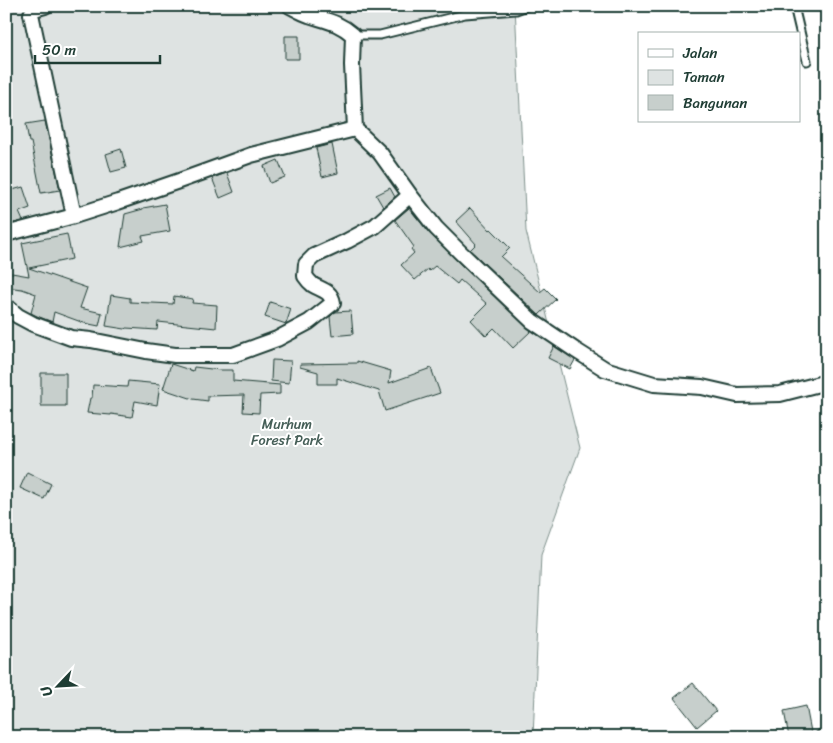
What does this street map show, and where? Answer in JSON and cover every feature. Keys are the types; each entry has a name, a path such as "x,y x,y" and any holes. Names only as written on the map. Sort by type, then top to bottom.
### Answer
{"street":[{"path":"45,6 34,9 31,14 74,216"},
{"path":"290,6 345,28 353,36 352,65 355,129 380,152 436,228 532,321 605,368 654,384 702,386 737,396 780,394 827,382"},
{"path":"6,234 74,216 251,155 355,129"},
{"path":"6,306 18,316 33,324 71,338 165,354 233,355 278,339 309,322 333,303 329,293 311,284 305,276 306,264 314,256 374,226 410,195"}],"lane":[{"path":"353,36 380,35 465,14 516,10 528,6"},
{"path":"794,6 807,61"}],"green space":[{"name":"Murhum Forest Park","path":"6,6 515,6 526,231 580,448 541,555 533,737 6,737"}],"building":[{"path":"285,36 299,36 299,59 285,59"},
{"path":"45,121 60,190 41,193 26,124"},
{"path":"332,144 338,173 322,177 316,148"},
{"path":"121,149 126,168 111,172 106,154"},
{"path":"278,160 285,177 270,183 264,166"},
{"path":"227,173 234,192 220,198 212,178"},
{"path":"6,185 9,191 23,187 30,208 19,212 23,221 10,224 6,216"},
{"path":"390,188 395,197 383,207 376,195"},
{"path":"165,204 170,231 142,236 144,241 120,247 125,214"},
{"path":"409,208 430,234 531,331 513,348 494,328 486,336 471,320 487,304 460,280 457,284 435,266 429,271 428,269 415,280 401,265 414,253 411,249 414,247 395,220"},
{"path":"470,208 510,248 501,257 540,292 545,288 556,299 539,315 470,250 476,244 456,221"},
{"path":"67,234 72,259 29,268 87,288 80,308 102,313 99,326 84,323 54,312 52,322 37,316 31,313 36,294 22,289 6,287 6,272 29,276 22,243"},
{"path":"111,295 130,298 130,302 173,304 174,296 193,299 192,303 217,305 216,328 158,322 157,330 125,329 106,326"},
{"path":"270,302 291,309 286,324 265,317"},
{"path":"351,311 353,334 332,336 330,317 335,312"},
{"path":"554,346 575,360 570,369 548,358"},
{"path":"272,360 291,361 289,383 271,381"},
{"path":"357,361 391,371 389,383 431,368 440,393 385,411 379,391 337,378 337,384 318,384 318,372 300,367 300,364 357,363"},
{"path":"171,364 193,371 194,367 233,370 233,381 280,385 280,394 260,395 259,413 243,412 244,395 208,396 208,401 193,399 163,389"},
{"path":"41,373 66,373 66,406 41,406"},
{"path":"128,381 160,384 157,405 135,401 132,417 87,413 90,398 92,398 93,385 127,387"},
{"path":"27,472 51,484 44,499 20,488"},
{"path":"693,683 716,711 697,727 674,698"},
{"path":"806,706 812,737 789,737 784,711"}]}
